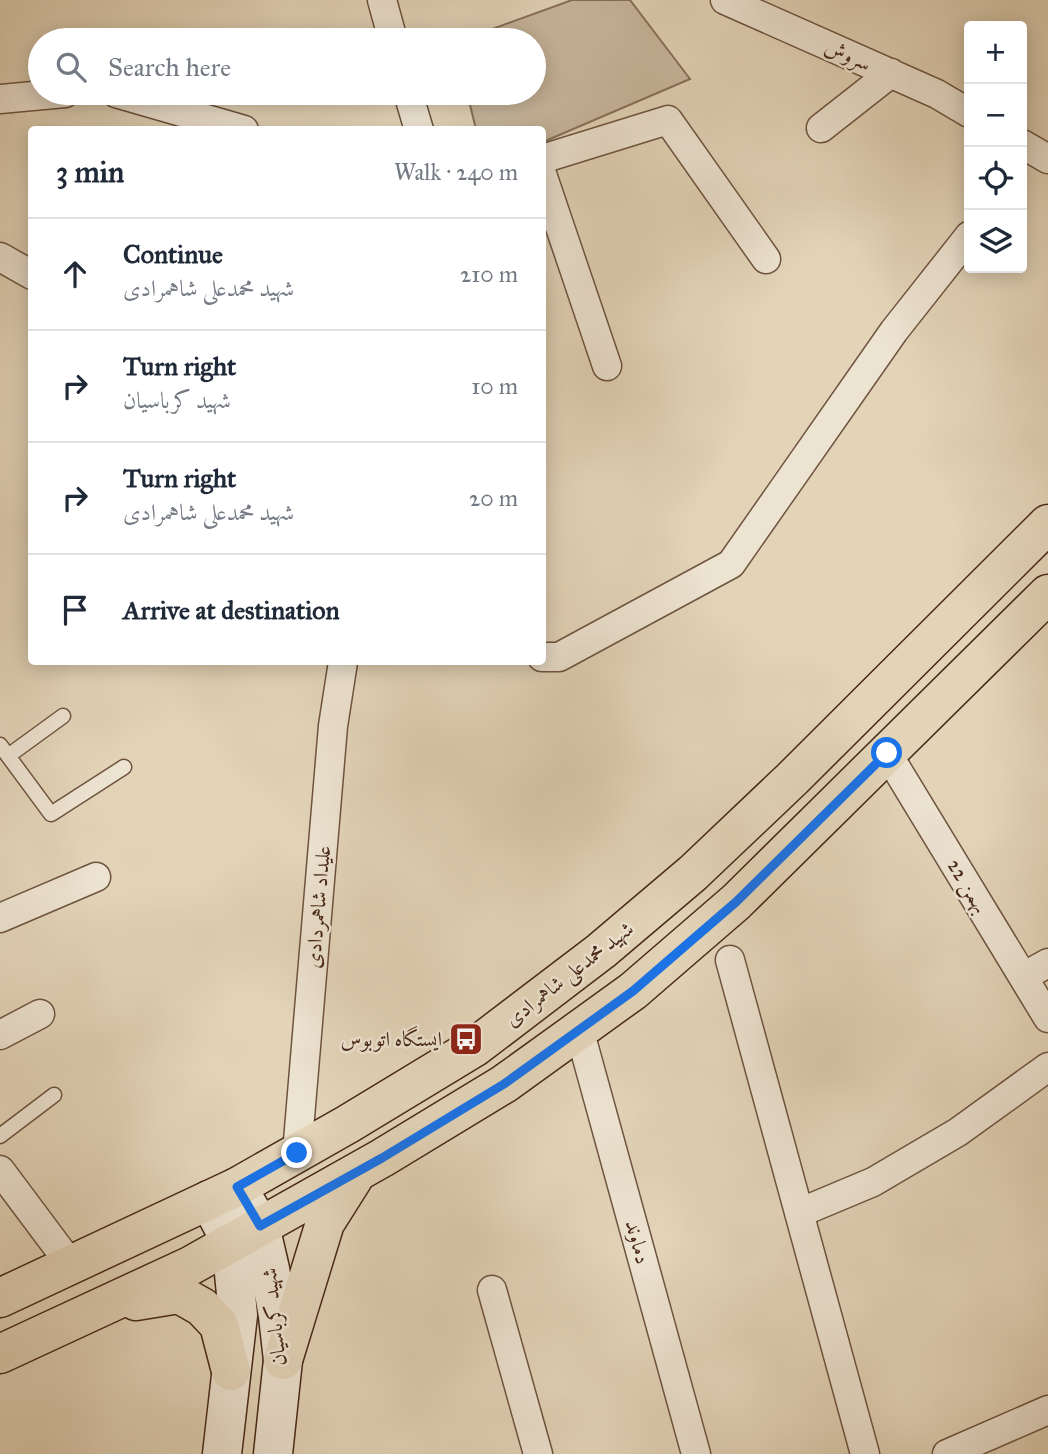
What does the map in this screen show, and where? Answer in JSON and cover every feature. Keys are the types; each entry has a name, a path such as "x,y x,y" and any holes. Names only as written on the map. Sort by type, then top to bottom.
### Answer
{"main road":[{"name":"شهید محمدعلی شاهمرادی","path":"0,1298 223,1194 475,1047 601,951 693,873 1048,524"},
{"path":"0,1354 190,1266 356,1173 504,1084 633,991 736,902 1048,594"},
{"path":"282,1360 325,1223 356,1173"},
{"name":"شهید کرباسیان","path":"223,1194 245,1234 270,1269 282,1360 272,1454"},
{"name":"شهید کرباسیان","path":"222,1454 245,1234"},
{"path":"100,1307 179,1294 202,1307 219,1325 230,1371"}],"street":[{"path":"382,0 390,28"},
{"name":"سروش","path":"725,0 937,94 964,110"},
{"path":"821,128 891,73"},
{"path":"0,99 28,96"},
{"path":"158,105 230,126"},
{"path":"412,105 418,126"},
{"path":"546,158 668,120 766,259"},
{"path":"546,186 607,366"},
{"path":"546,657 559,657 731,564 894,331 964,242"},
{"path":"0,257 28,273"},
{"name":"علیداد شاهمردادی","path":"297,1153 333,726 343,665"},
{"name":"22 بهمن","path":"887,753 1048,1018"},
{"path":"0,918 96,877"},
{"path":"730,960 865,1454"},
{"path":"1023,977 1048,963"},
{"path":"0,1035 40,1014"},
{"name":"دماوند","path":"579,1029 696,1454"},
{"path":"799,1213 873,1182 957,1132 1048,1068"},
{"path":"0,1170 71,1265"},
{"path":"492,1290 538,1454"},
{"path":"947,1454 1048,1410"}],"lane":[{"path":"63,716 4,750 51,814 124,767"},
{"path":"0,1136 54,1095"}],"shaded area":[{"path":"572,0 630,0 690,79 546,141 546,126 475,126 470,105 546,105 546,28 495,28"}],"place":[{"name":"ایستگاه اتوبوس","path":"466,1039"}],"route":[{"path":"297,1153 237,1187 260,1226 382,1158 504,1084 633,991 736,902 887,753"}]}
